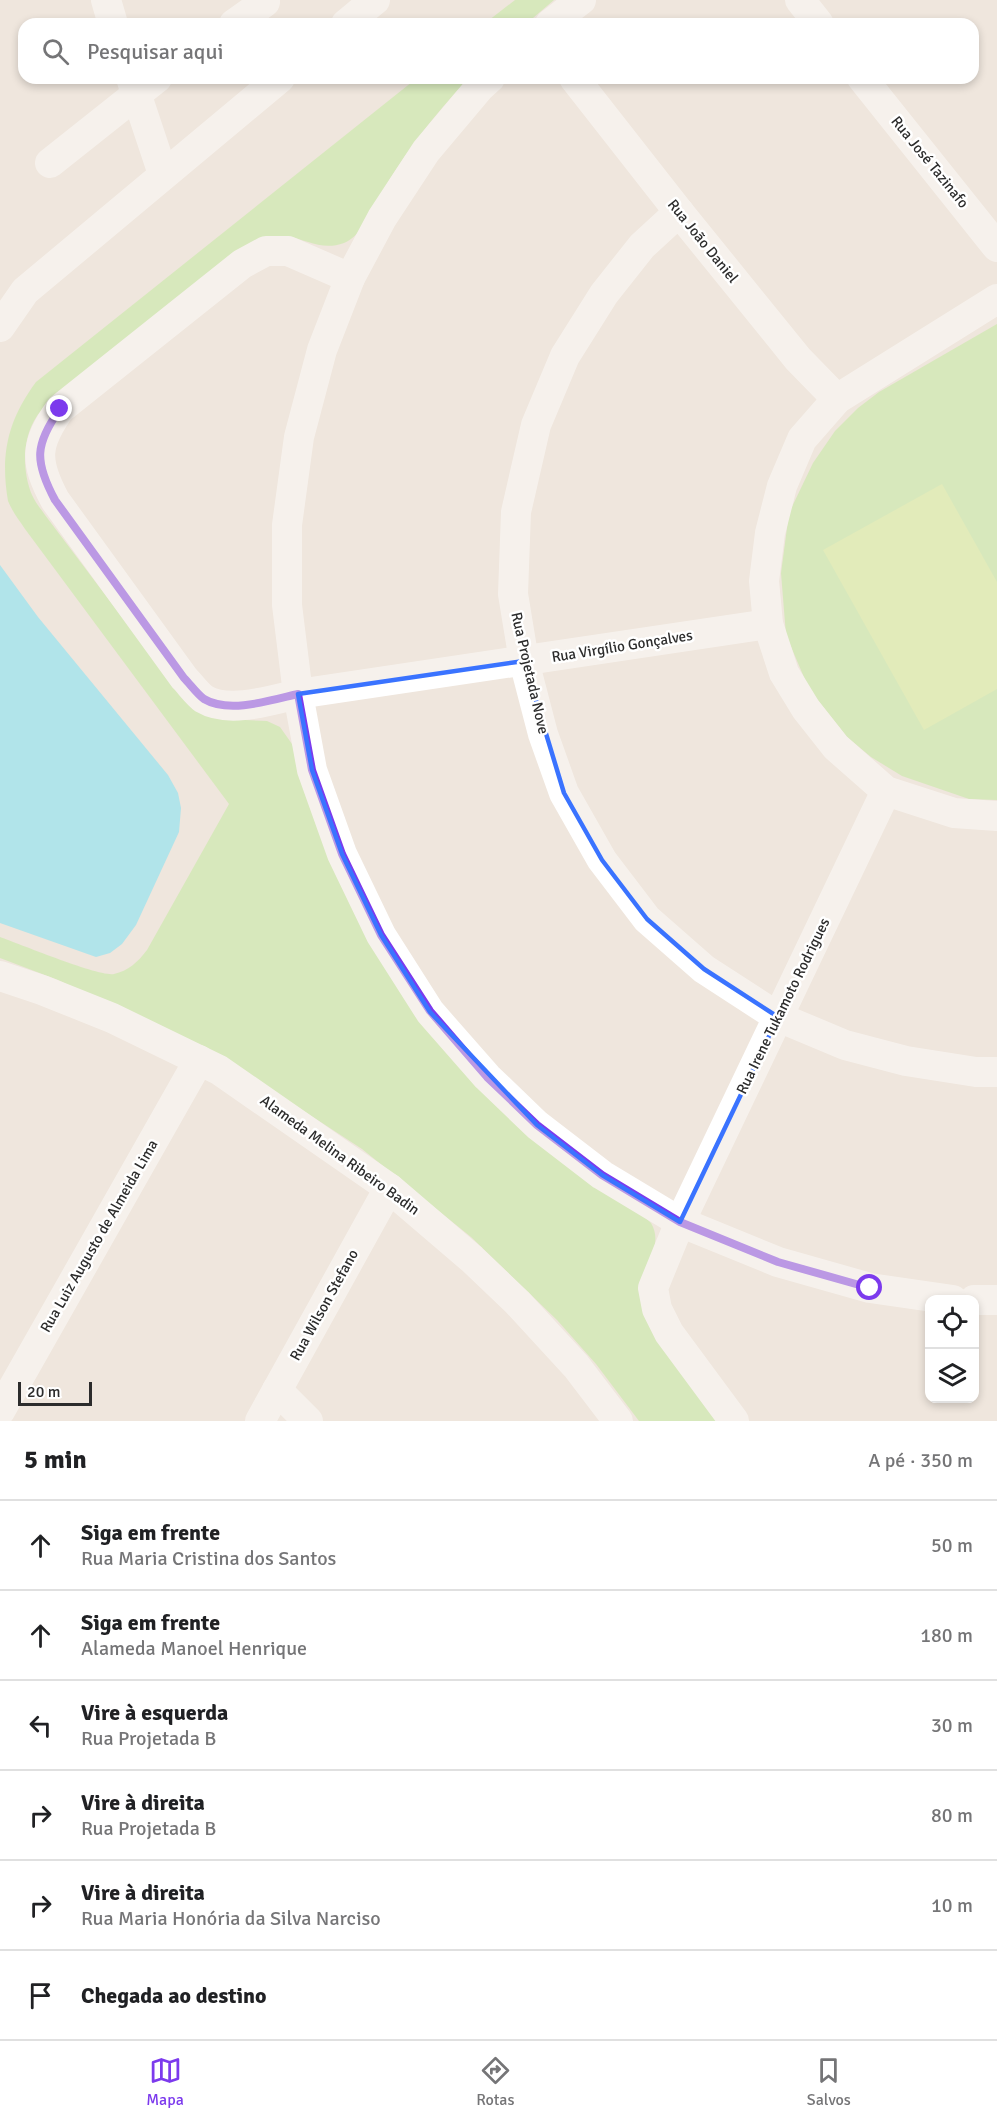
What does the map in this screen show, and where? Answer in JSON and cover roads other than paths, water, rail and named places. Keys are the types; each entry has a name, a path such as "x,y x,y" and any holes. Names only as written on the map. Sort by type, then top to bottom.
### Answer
{"street":[{"path":"106,0 111,18"},
{"path":"353,18 375,0"},
{"path":"558,18 580,0"},
{"path":"800,0 814,18"},
{"path":"242,18 265,2"},
{"path":"50,163 140,84"},
{"path":"141,84 163,174"},
{"path":"0,327 25,291 273,84"},
{"path":"483,84 426,151 382,218 350,278 322,350 299,437 287,525 287,605 298,694 312,770 342,854 381,935 430,1011 487,1077 537,1125 602,1175 680,1222 778,1262 870,1288 925,1295"},
{"name":"Rua João Daniel","path":"579,84 679,213 798,359 837,399"},
{"name":"Rua José Tazinafo","path":"867,84 997,247"},
{"name":"Rua Projetada Nove","path":"679,213 642,246 604,294 566,356 537,425 516,512 513,594 524,661 543,734 564,793 602,860 647,919 704,969 778,1017 845,1045 906,1062 976,1072 997,1071"},
{"name":"Rua Virgílio Gonçalves","path":"350,278 288,251 266,251 242,264 60,409 45,430 39,454 43,478 55,500 184,678 204,699 224,705 250,704 298,694 768,624"},
{"path":"997,299 837,399 802,439 782,486 770,533 764,581 768,624 784,673 806,709 836,747 886,791 954,813 997,816"},
{"name":"Rua Irene Tukamoto Rodrigues","path":"734,1421 669,1333 657,1309 653,1288 680,1222 886,791"},
{"name":"Alameda Melina Ribeiro Badin","path":"0,976 112,1018 219,1070 389,1188 456,1244 517,1302 576,1366 618,1421"},
{"name":"Rua Luiz Augusto de Almeida Lima","path":"0,1412 199,1060"},
{"name":"Rua Wilson Stefano","path":"260,1421 389,1188"},
{"path":"979,1300 997,1300"},
{"path":"277,1390 308,1421"}],"water":[{"path":"0,565 38,617 168,775 178,793 181,808 179,832 136,925 122,944 110,953 96,957 0,923"}]}
